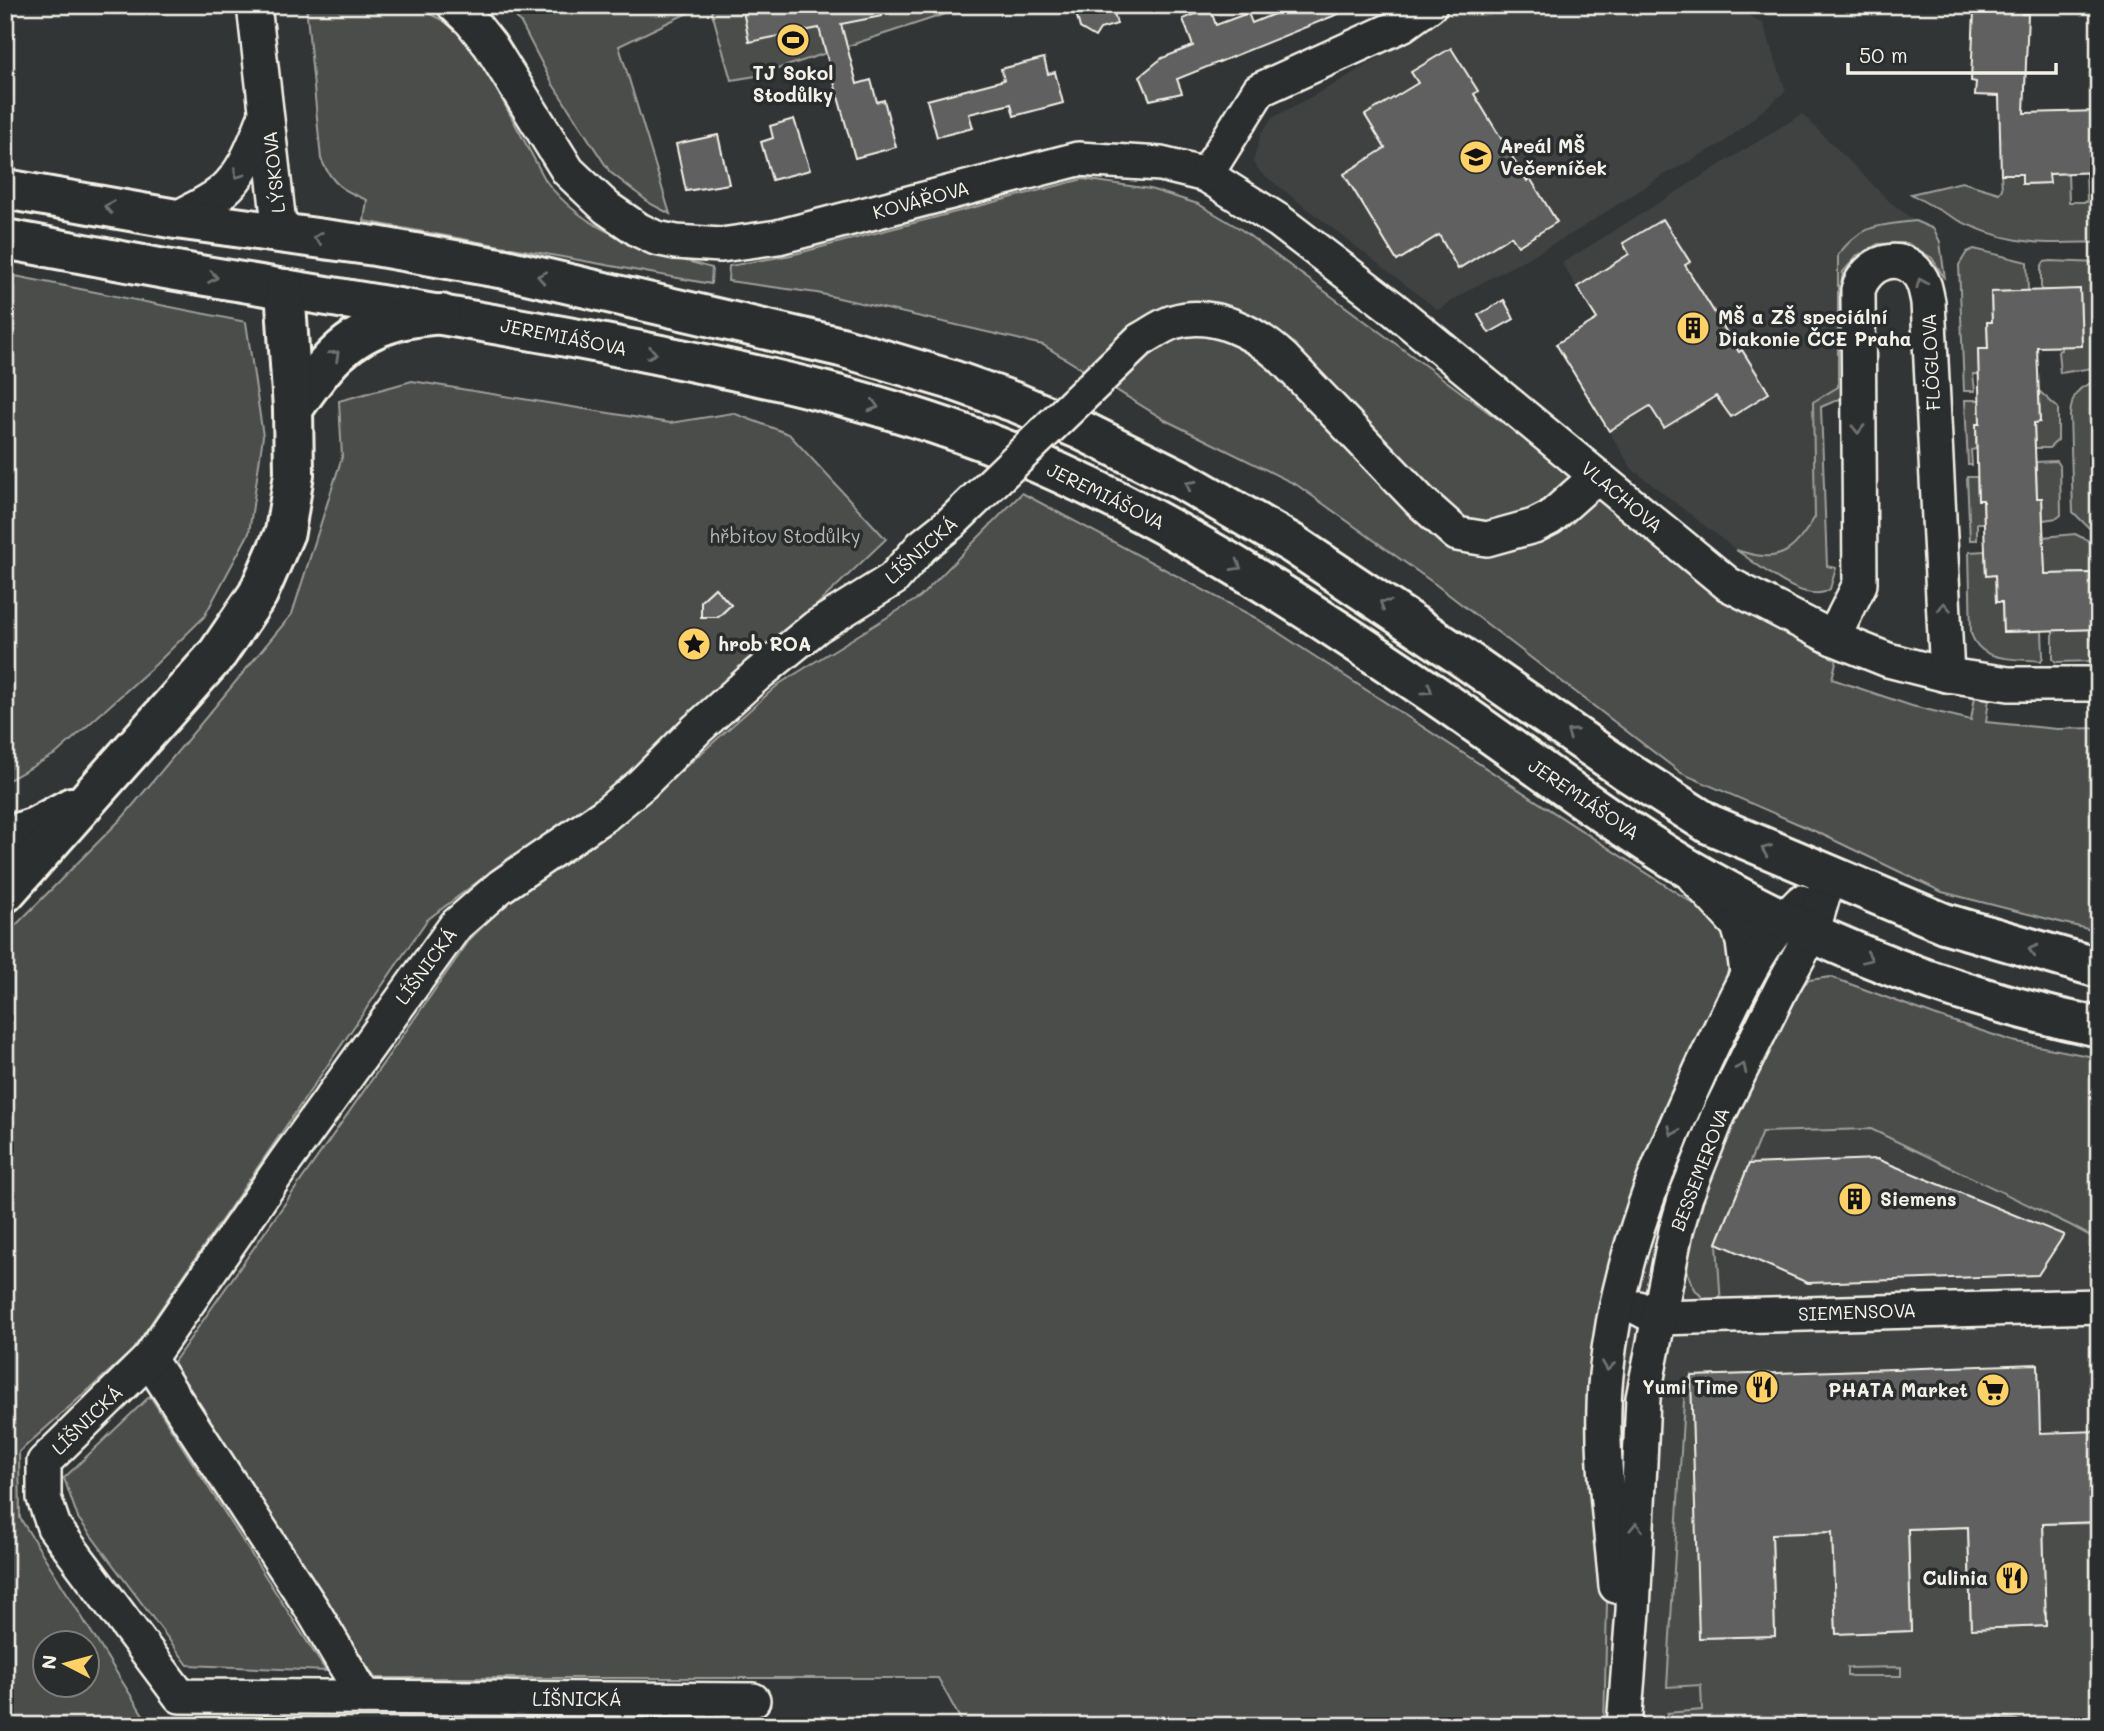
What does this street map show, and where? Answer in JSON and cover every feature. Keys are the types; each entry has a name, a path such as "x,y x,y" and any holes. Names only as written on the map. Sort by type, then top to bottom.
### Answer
{"main road":[{"path":"5,189 176,219 375,246 505,269 841,347 952,380 1017,403 1081,430 1182,480 1293,544 1696,817 1730,834 1944,923 2099,968"},
{"path":"5,893 218,653 258,594 285,532 294,474 293,409 280,233"},
{"name":"JEREMIÁŠOVA","path":"5,239 441,314 659,355 828,393 940,425 1061,473 1157,520 1269,584 1434,694 1618,823 1683,864 1798,926 1875,961 1981,999 2099,1027"},
{"path":"293,409 324,365 350,341 392,322 441,314"},
{"path":"5,837 60,815 105,782"}],"street":[{"name":"LÝSKOVA","path":"254,5 280,233"},
{"name":"KOVÁŘOVA","path":"454,5 471,20 489,45 568,171 607,208 656,238 721,245 778,237 1078,159 1161,164 1206,175"},
{"path":"1206,175 1259,90 1402,25 1430,5"},
{"name":"LÝSKOVA","path":"176,219 222,192 235,178 245,163 267,112"},
{"name":"VLACHOVA","path":"1206,175 1279,221 1379,297 1728,584 1833,638 1888,660 1947,675 2009,684 2099,684"},
{"name":"FLÖGLOVA","path":"1833,638 1860,584 1857,290 1860,280 1875,265 1894,261 1913,268 1919,275 1928,302 1947,675"},
{"name":"LÍŠNICKÁ","path":"753,1700 180,1696 54,1527 44,1498 44,1462 149,1359 285,1162 456,925 501,886 606,814 642,784 757,675 816,627 893,579 922,546 951,523 1140,341 1175,321 1192,320 1227,324 1263,340 1420,501 1452,531 1464,536 1487,540 1535,526 1556,512 1597,476"},
{"path":"1683,864 1738,925 1747,973"},
{"name":"BESSEMEROVA","path":"1624,1726 1633,1611 1643,1398 1676,1231 1700,1159 1718,1116 1770,1010 1798,926 1829,876"},
{"name":"BESSEMEROVA","path":"1625,1693 1604,1440 1606,1375 1619,1299 1637,1229 1663,1155 1747,973 1798,926"},
{"name":"SIEMENSOVA","path":"1619,1299 1657,1318 2099,1306"},
{"path":"149,1359 312,1609 364,1697"}],"shaded area":[{"name":"Areál MŠ Večerníček","path":"1463,5 1728,5 1763,23 1786,91 1723,143 1662,176 1570,235 1472,288 1438,310 1260,172 1253,162 1261,134 1272,118 1340,81"},
{"path":"1802,114 1890,202 1915,221 1869,227 1838,255 1838,387 1813,402 1815,517 1805,532 1782,555 1762,558 1736,550 1632,469 1556,344 1597,319 1562,263"},
{"path":"1871,1129 2096,1239 2099,1243 2099,1726 1604,1726 1607,1603 1601,1543 1641,1173 1730,1130 1762,1132"}],"green space":[{"path":"306,5 411,5 441,19 457,31 485,68 546,181 562,199 580,215 621,238 712,268 711,284 364,221 367,200 339,186 321,159"},
{"path":"506,5 704,5 619,46 670,214 651,204 610,172 552,83 521,23"},
{"name":"TJ Sokol Stodůlky","path":"710,5 973,5 756,76 731,80"},
{"path":"2068,173 2069,202 2087,202 2086,173 2099,173 2099,243 2041,243 2000,236 1954,218 1911,194 1962,182 1999,193 2002,189 2001,174 2022,174 2022,184 2049,183 2049,174"},
{"path":"1083,179 1150,189 1198,204 1239,228 1545,454 1701,584 1837,658 1832,679 1912,706 1971,720 1975,696 1989,698 1986,722 2057,729 2099,728 2099,932 1942,892 1819,833 1681,773 1435,584 1297,485 1165,420 1043,345 817,293 728,281 729,266 791,255"},
{"path":"1915,221 1934,229 1940,242 1945,279 1932,258 1907,243 1878,244 1857,256 1843,272 1840,292 1842,398 1821,407 1827,566 1836,568 1830,589 1820,593 1808,592 1782,582 1736,550 1764,556 1783,553 1799,540 1815,517 1813,402 1838,387 1838,255 1863,231"},
{"path":"1974,249 2027,262 2028,291 1991,292 1992,322 1987,323 1988,349 1978,349 1979,374 1973,374 1975,391 1964,391 1959,265 1967,252"},
{"path":"2044,262 2099,263 2099,367 2060,373 2058,351 2061,346 2082,345 2080,290 2041,290 2041,267"},
{"path":"5,274 246,322 263,436 249,533 204,617 57,753 5,782"},
{"name":"hřbitov Stodůlky","path":"412,381 670,423 733,413 789,434 886,539 623,790 522,860 513,855 427,920 132,1351 19,1452 20,1518 90,1630 32,1630 32,1700 102,1700 102,1649 150,1726 5,1726 5,936 124,816 292,614 342,457 339,401","holes":["715,588 731,605 719,617 714,612 706,617 701,611 701,607 706,603 703,599"]},
{"path":"2099,381 2099,532 2089,528 2073,512 2070,415 2077,392 2086,385"},
{"path":"2039,391 2058,408 2058,440 2049,448 2035,448 2034,423 2040,422"},
{"path":"1965,400 1980,400 1980,424 1976,425 1976,449 1971,450 1972,465 1968,465"},
{"path":"2056,461 2060,467 2061,515 2043,520 2042,498 2037,498 2036,462"},
{"path":"1967,477 1977,477 1978,500 1983,500 1984,523 1977,523 1977,540 1970,540"},
{"path":"1022,493 1256,618 1714,917 1724,930 1731,950 1727,974 1641,1173 1601,1543 1607,1603 1604,1726 964,1726 938,1678 375,1678 171,1366 471,938 512,898 617,828 779,684 920,597"},
{"path":"2075,534 2099,546 2099,580 2091,580 2090,573 2045,574 2043,537"},
{"path":"1985,551 1986,576 1995,575 2002,602 2003,632 2042,631 2041,661 1999,657 1982,650 1975,643 1971,633 1969,552"},
{"path":"2092,629 2092,639 2099,639 2099,661 2056,662 2053,659 2053,630"},
{"path":"1831,977 2012,1041 2099,1058 2099,1243 2070,1225 1871,1129 1762,1132 1717,1243 1721,1306 1702,1297 1690,1279 1687,1259 1706,1192 1729,1132 1800,988 1809,980"},
{"path":"1691,1376 1700,1638 1775,1636 1772,1534 1832,1532 1836,1633 1911,1631 1908,1529 1968,1527 1971,1629 2046,1626 2043,1524 2099,1523 2099,1726 1667,1726 1667,1713 1702,1710 1701,1685 1667,1687 1685,1384","holes":["1901,1667 1901,1676 1847,1676 1847,1668"]},
{"path":"150,1396 326,1671 188,1665 78,1518 64,1478"}],"building":[{"path":"742,5 881,5 882,16 841,24 857,84 871,80 877,102 884,100 896,147 855,158 819,28 749,42"},
{"path":"1074,5 1112,5 1117,24 1100,29 1095,37 1080,28"},
{"path":"1296,5 1358,6 1177,79 1182,93 1150,100 1140,76 1162,58 1193,46 1183,19 1210,8 1216,25 1248,13 1252,23"},
{"path":"1980,5 2023,5 2022,14 2028,14 2024,113 2099,111 2099,172 2049,174 2050,183 2022,184 2022,174 2001,174 1999,96 1975,95 1976,82 1971,81 1974,11 1980,11"},
{"path":"1451,48 1478,91 1474,94 1527,181 1530,178 1557,222 1518,246 1511,236 1458,269 1439,235 1397,261 1344,174 1385,148 1365,115 1418,83 1411,72"},
{"path":"1044,58 1048,74 1055,72 1063,103 1014,116 1011,104 969,114 973,128 937,137 927,100 1004,80 1001,69"},
{"path":"794,119 810,170 772,180 761,142 773,138 770,126"},
{"path":"718,135 729,184 686,191 676,144"},
{"name":"MŠ a ZŠ speciální Diakonie ČCE Praha","path":"1663,219 1690,262 1685,265 1739,352 1742,350 1769,393 1731,417 1716,396 1664,428 1650,406 1609,431 1556,344 1597,319 1577,287 1629,254 1623,243"},
{"path":"2080,289 2082,346 2037,347 2040,422 2034,423 2037,498 2042,498 2045,574 2091,573 2091,580 2099,580 2099,629 2003,632 2002,602 1996,602 1995,575 1986,576 1983,500 1978,500 1978,349 1988,349 1987,322 1992,322 1991,292"},
{"path":"1504,300 1514,319 1489,333 1478,315"},
{"path":"715,588 731,605 718,617 701,617 701,601"},
{"name":"Siemens","path":"1877,1159 2064,1235 2038,1275 1808,1283 1717,1243 1749,1164"},
{"path":"2038,1364 2040,1433 2099,1431 2099,1522 2043,1524 2046,1626 1971,1629 1968,1527 1908,1529 1911,1631 1836,1634 1832,1532 1772,1534 1775,1636 1699,1638 1691,1376"}],"waterway":[{"path":"1957,1726 1989,1719 2022,1726"},
{"path":"1782,1726 1799,1721 1819,1726"}],"place":[{"name":"TJ Sokol Stodůlky","path":"793,40"},
{"name":"Areál MŠ Večerníček","path":"1476,157"},
{"name":"MŠ a ZŠ speciální Diakonie ČCE Praha","path":"1693,328"},
{"name":"hrob ROA","path":"694,644"},
{"name":"Siemens","path":"1855,1199"},
{"name":"Yumi Time","path":"1762,1387"},
{"name":"PHATA Market","path":"1993,1390"},
{"name":"Culinia","path":"2012,1578"}]}
